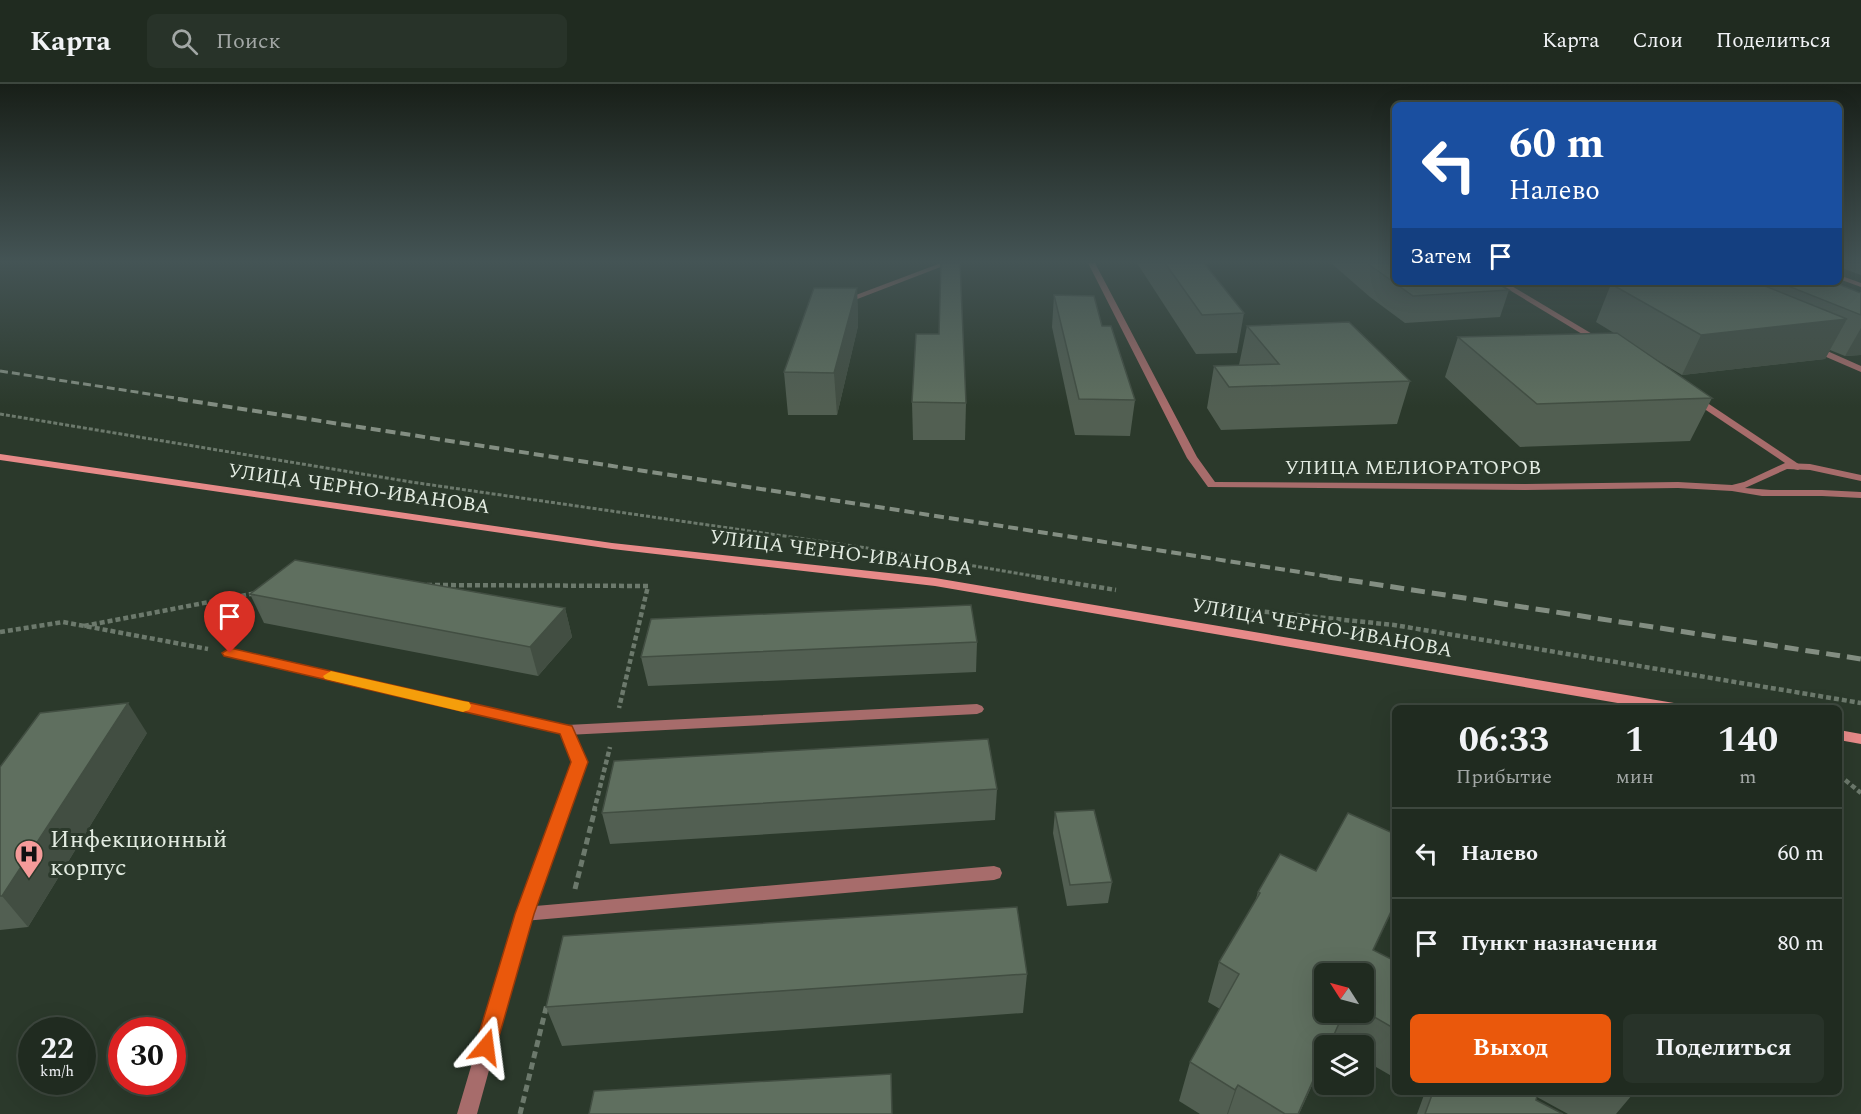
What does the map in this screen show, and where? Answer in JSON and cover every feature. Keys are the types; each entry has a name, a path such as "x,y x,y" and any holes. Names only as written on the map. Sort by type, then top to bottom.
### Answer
{"main road":[{"name":"УЛИЦА ЧЕРНО-ИВАНОВА","path":"0,457 612,546 935,582 1656,705"},
{"path":"1842,736 1861,739"}],"street":[{"name":"УЛИЦА МЕЛИОРАТОРОВ","path":"1116,311 1192,458 1212,485 1513,487 1678,485 1732,488 1748,484 1785,466 1843,472 1861,478"},
{"path":"1549,311 1611,348"},
{"path":"1808,346 1861,369"},
{"path":"1681,390 1798,467"},
{"path":"1732,488 1772,495 1822,492 1861,495"},
{"path":"230,653 567,730 977,709"},
{"path":"467,1114 524,914 580,762 567,730"},
{"path":"524,914 994,873"}],"path":[{"path":"0,414 411,482 874,549 1118,591"},
{"path":"421,584 648,586 570,910"},
{"path":"84,626 260,592"},
{"path":"1200,604 1394,625 1861,703"},
{"path":"0,632 63,622 230,653"},
{"path":"1842,777 1861,793"},
{"path":"520,1114 548,1001"}],"building":[{"path":"806,311 851,311 834,373 784,372"},
{"path":"940,311 962,311 966,403 912,402 916,334 939,334"},
{"path":"1058,311 1098,311 1102,326 1111,326 1135,400 1079,399"},
{"path":"1199,311 1242,311 1244,313 1202,315"},
{"path":"1659,311 1827,311 1847,319 1701,335"},
{"path":"1349,322 1410,381 1229,387 1214,366 1279,364 1247,326"},
{"path":"1617,333 1712,398 1537,404 1458,337"},
{"path":"295,560 565,608 530,647 250,594"},
{"path":"971,605 977,642 641,657 651,619"},
{"path":"128,703 0,896 0,767 40,713"},
{"path":"988,739 997,789 602,813 614,761"},
{"path":"1094,810 1112,882 1070,885 1055,812"},
{"path":"1348,813 1392,833 1392,909 1373,950 1392,960 1392,1027 1374,1017 1374,963 1314,963 1314,1023 1339,1023 1334,1035 1314,1035 1314,1078 1298,1114 1285,1114 1238,1085 1235,1090 1190,1062 1239,974 1219,962 1280,854 1316,871"},
{"path":"1017,907 1027,974 546,1007 563,936"},
{"path":"891,1074 892,1114 589,1114 594,1091"},
{"path":"1432,1095 1537,1095 1536,1100 1563,1114 1425,1114"}],"railway":[{"path":"0,371 188,400"},
{"path":"178,399 1338,578"},
{"path":"1328,577 1861,659"}],"slow traffic":[{"path":"331,676 463,706"}],"place":[{"name":"Инфекционный корпус","path":"29,880"}],"route":[{"path":"230,653 567,730 580,762 524,914 486,1047"}]}
